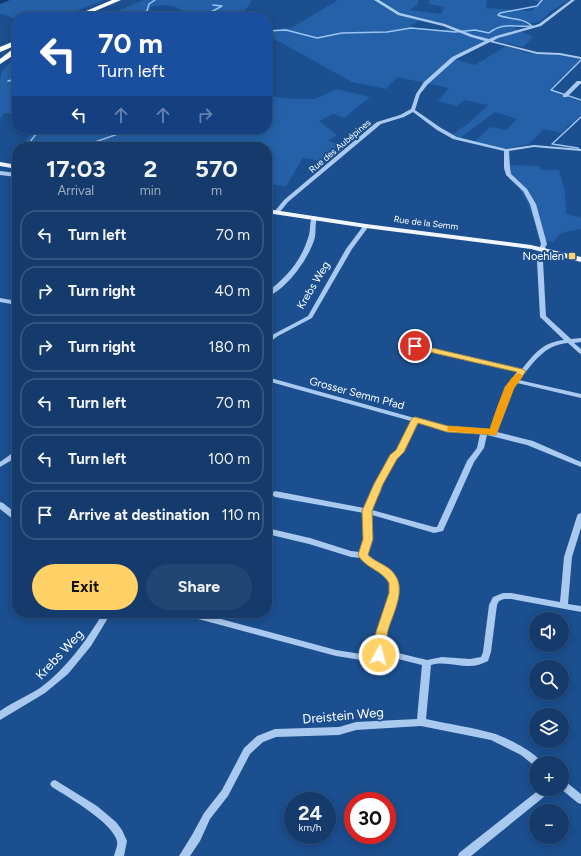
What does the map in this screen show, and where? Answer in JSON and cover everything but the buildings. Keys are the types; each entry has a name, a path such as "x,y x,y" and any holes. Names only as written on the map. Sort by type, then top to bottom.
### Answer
{"highway":[{"path":"88,12 118,0"},
{"path":"96,12 125,0"},
{"path":"0,51 12,45"},
{"path":"0,51 12,47"},
{"path":"0,62 12,54"}],"main road":[{"path":"0,164 12,166"},
{"path":"0,167 12,170"},
{"name":"Rue de la Semm","path":"272,212 366,226 510,243 581,260"}],"street":[{"path":"376,0 402,15 431,21 488,41 529,52 560,54 581,58"},
{"path":"573,0 540,25 488,41 454,58 430,77 418,94 413,110 439,129 455,138 506,150 518,147 539,146 581,150"},
{"path":"564,96 579,82 581,82"},
{"name":"Rue des Aubépines","path":"277,212 286,201 374,126 402,116 413,110"},
{"path":"506,150 505,160 510,175 525,190 533,204 544,244 540,261 544,317 581,352"},
{"path":"0,173 12,174"},
{"path":"272,292 295,272 312,236 314,218"},
{"name":"Krebs Weg","path":"272,338 310,317 349,249 366,226"},
{"path":"0,300 12,302"},
{"path":"493,432 510,387 540,351 559,342 581,340"},
{"path":"415,346 522,371"},
{"name":"Grosser Semm Pfad","path":"272,380 447,429 493,432 530,443 581,465"},
{"path":"515,380 581,396"},
{"path":"363,555 368,539 367,511 378,484 394,457 400,452 415,420"},
{"path":"275,494 309,499 367,511 434,530 440,529 471,461 475,457 484,436 484,432"},
{"path":"0,465 12,457"},
{"path":"0,505 12,514"},
{"path":"564,606 568,557 581,516"},
{"path":"272,532 310,541 351,554 363,555 366,559 391,576 394,583 394,593 382,632 379,655"},
{"path":"206,618 336,653 361,657 379,655 398,656 427,663 436,659 443,659 471,663 485,659 493,605 496,599 503,596 511,596 581,608"},
{"name":"Krebs Weg","path":"0,716 48,686 56,679 88,646 104,618"},
{"path":"421,722 427,663"},
{"name":"Dreistein Weg","path":"184,856 196,838 207,816 225,793 247,751 260,739 275,733 339,731 356,726 421,722 493,737 515,747 529,757"},
{"path":"55,784 110,821 120,834 123,843 119,856"},
{"path":"569,790 581,800"},
{"path":"463,856 538,796"}],"shaded area":[{"path":"0,0 104,0 74,12 12,12 12,18 0,14"},
{"path":"144,0 252,0 243,12 194,12 183,11 173,6 162,5 150,7 150,12 115,12"},
{"path":"338,0 418,0 418,4 410,10 441,14 444,7 428,4 429,0 487,0 486,8 531,11 541,3 533,0 569,0 550,12 541,21 514,28 533,37 523,47 491,40 455,59 475,65 506,46 528,53 563,55 581,59 549,90 581,102 581,116 561,133 544,129 529,144 504,149 473,143 490,127 506,130 517,119 495,112 460,138 453,134 470,122 488,105 465,100 456,106 438,101 449,88 397,77 386,89 352,82 272,38 272,30 291,28","holes":["420,20 434,21 453,27 432,31 410,26"]},
{"path":"12,61 12,114 4,113 0,119 0,80 2,71"},
{"path":"337,89 370,97 344,118 333,114 319,121 337,135 328,141 346,146 326,162 303,158 286,186 272,185 272,142 25,142 31,134 272,134 272,97 315,99"},
{"path":"504,165 539,166 541,170 559,170 565,192 566,214 581,218 581,229 561,233 553,242 539,239 528,204 520,189 507,173"}],"waterway":[{"path":"0,2 6,0"},
{"path":"144,12 147,11 149,4 155,0"},
{"path":"272,31 286,30 317,38 342,33 387,32 411,28 455,32 475,30 489,33 494,29 505,26 532,26 524,21 498,15 500,13 537,6 542,0"},
{"path":"211,12 222,6 213,5"},
{"path":"581,60 551,90 581,100"},
{"path":"8,81 12,80"},
{"path":"579,150 578,148 552,144 581,117"},
{"path":"30,142 36,134"},
{"path":"95,142 118,134"}],"slow traffic":[{"path":"451,429 493,432 510,387 519,376"}],"place":[{"name":"Noehlen","path":"572,256"}],"route":[{"path":"379,655 382,632 394,593 394,583 391,576 366,559 363,555 368,539 367,511 377,491 378,484 394,457 400,452 415,420 447,429 493,432 510,387 522,371 415,346"}]}
